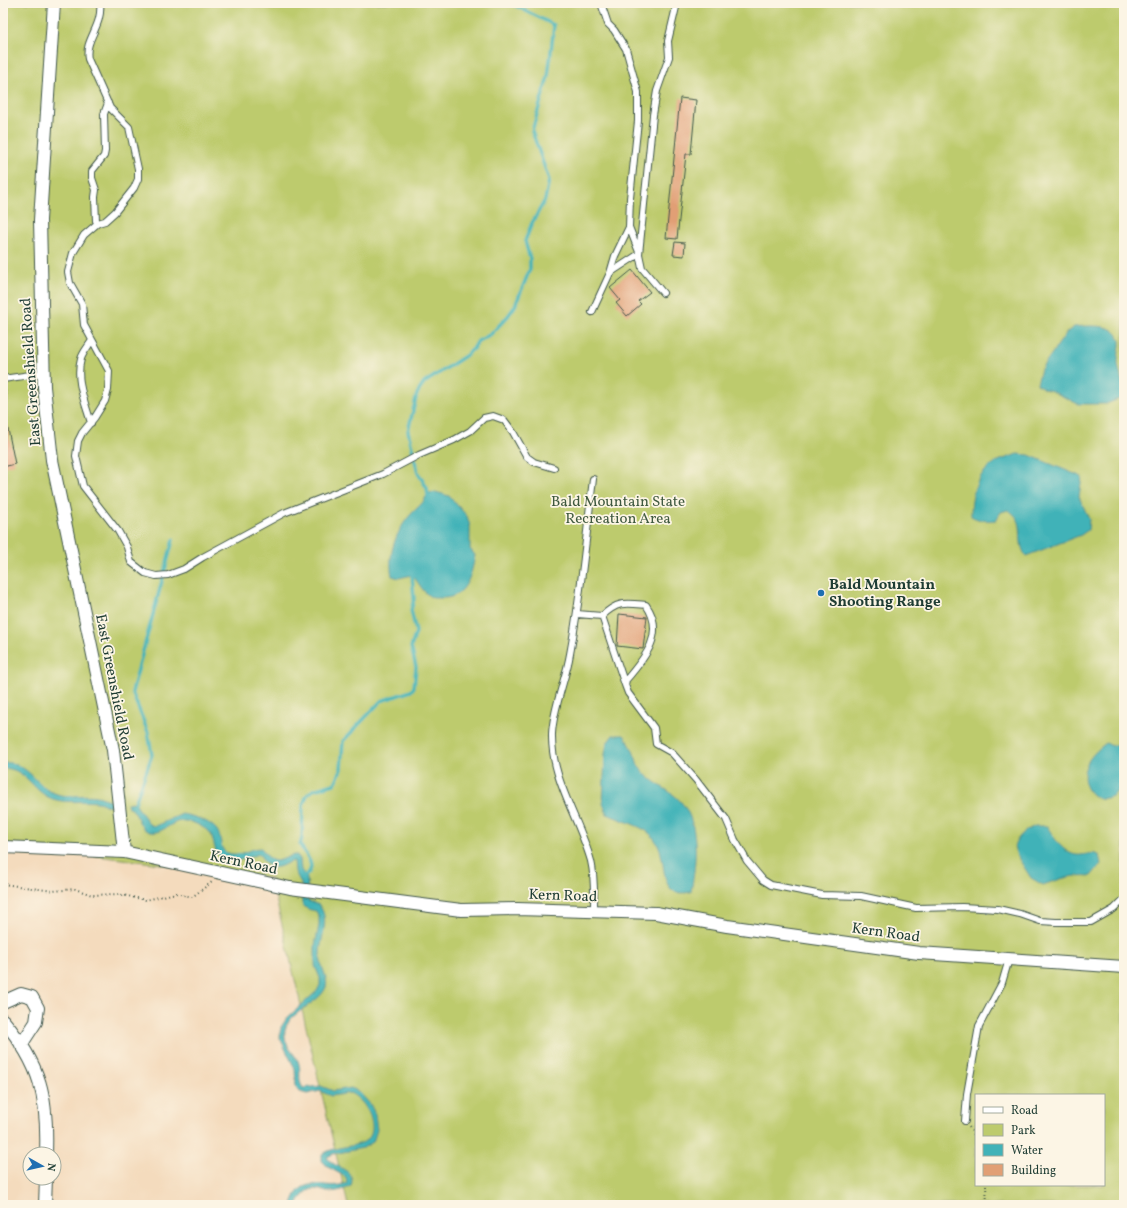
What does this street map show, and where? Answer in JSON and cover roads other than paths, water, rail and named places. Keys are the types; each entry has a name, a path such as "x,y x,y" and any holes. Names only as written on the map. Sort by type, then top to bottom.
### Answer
{"street":[{"name":"East Greenshield Road","path":"54,3 40,220 44,373 52,460 113,750 124,852"},
{"name":"Kern Road","path":"3,847 124,852 290,888 460,910 517,909 656,913 727,926 919,953 1124,967"},
{"path":"3,1002 21,994 32,997 38,1008 36,1022 21,1045"},
{"path":"3,1020 21,1045 38,1073 44,1097 47,1122 46,1146"},
{"path":"45,1205 46,1186"}],"lane":[{"path":"100,3 100,18 87,51 91,66 108,103 129,127 138,169 138,179 134,188 115,212 104,222 98,223 84,235 73,253 68,272 70,283 82,304 84,325 103,358 109,378 105,401 91,423 82,433 76,449 76,456 83,486 118,532 127,547 131,562 145,573 156,576 168,575 184,569 284,513 383,474 419,455 454,440 470,431 484,418 493,416 504,420 513,432 527,457 534,462 554,468"},
{"path":"601,3 608,24 626,48 638,92 638,121 630,198 629,227 639,254 642,268 663,293"},
{"path":"639,254 653,114 657,90 668,57 668,41 677,3"},
{"path":"98,223 96,221 96,190 92,178 92,171 104,156 104,114 108,103"},
{"path":"592,312 610,273 615,256 629,227"},
{"path":"610,273 639,254"},
{"path":"91,423 80,387 79,373 81,358 92,340"},
{"path":"4,379 44,373"},
{"path":"593,479 577,614 569,663 552,733 555,762 562,789 591,861 594,888 594,912"},
{"path":"577,614 602,616 613,606 624,602 646,605 652,614 654,624 652,641 644,658 626,680 625,684"},
{"path":"602,616 628,692 654,728 656,744 672,753 700,785 726,818 734,840 747,861 764,880 771,885 822,895 861,896 916,908 962,907 998,909 1020,914 1040,921 1056,922 1091,922 1114,909 1124,899"},
{"path":"965,1121 967,1094 979,1026 1002,982 1009,959"}],"water":[{"path":"1096,326 1111,329 1118,336 1120,344 1118,364 1123,384 1124,397 1106,404 1078,404 1052,391 1044,389 1037,384 1041,369 1067,332 1074,327"},
{"path":"1017,454 1029,455 1082,477 1079,497 1089,519 1088,530 1081,535 1026,556 1021,543 1020,525 1014,515 1008,510 1001,512 996,520 983,520 971,516 972,500 979,479 989,467 996,462"},
{"path":"436,492 449,496 467,516 470,526 470,549 475,555 470,577 466,584 457,594 451,597 443,598 433,598 430,596 424,591 412,575 399,578 392,576 391,568 392,550 402,526 407,518 423,502 428,493"},
{"path":"613,735 624,735 632,748 638,765 643,772 675,796 684,805 690,816 695,841 691,892 682,893 670,888 665,876 660,848 649,833 635,825 607,814 603,803 605,754 607,743"},
{"path":"1124,742 1124,783 1112,796 1099,798 1093,795 1086,786 1084,779 1084,773 1088,762 1094,753 1106,743 1112,746"},
{"path":"3,762 21,767 49,791 64,796 98,796 111,802 112,807 99,802 52,799 40,792 22,774 17,771 3,768"},
{"path":"134,802 150,825 155,826 182,814 205,821 216,829 219,833 223,849 230,854 240,854 261,848 269,858 275,861 294,855 297,855 300,859 301,870 307,878 308,901 319,905 324,917 325,923 320,955 327,984 322,994 294,1016 289,1022 285,1029 285,1037 288,1047 298,1061 300,1068 300,1082 303,1088 321,1086 333,1091 351,1088 358,1091 370,1104 375,1114 377,1130 373,1142 363,1148 333,1154 327,1157 334,1164 348,1172 352,1180 351,1186 330,1192 312,1189 304,1194 298,1205 292,1204 296,1194 308,1185 339,1185 347,1183 346,1177 328,1167 322,1161 322,1155 337,1148 356,1145 363,1142 369,1137 372,1130 370,1115 366,1107 350,1093 331,1096 320,1091 307,1094 300,1092 296,1087 295,1069 280,1038 281,1027 287,1018 317,991 320,985 320,978 315,966 315,945 319,917 316,911 307,909 302,904 301,883 295,872 294,861 274,867 266,863 259,854 237,861 221,857 216,852 211,833 201,826 186,821 174,823 156,832 147,831 141,826 134,811 128,807 127,803"},
{"path":"1035,826 1047,826 1061,846 1070,853 1075,855 1092,853 1099,855 1101,864 1091,876 1072,876 1043,885 1031,878 1017,856 1014,847 1022,834"}],"waterway":[{"path":"428,497 427,488 418,473 408,431 417,394 424,383 465,356 473,349 478,341 491,334 515,306 530,269 530,259 525,241 532,223 545,200 549,180 532,131 548,77 554,25 510,3"},
{"path":"135,803 152,755 148,732 132,692 173,540"},
{"path":"305,876 311,869 310,861 300,845 302,838 303,805 307,795 313,790 334,784 341,769 343,741 381,701 411,691 414,687 416,667 411,647 416,632 411,610 414,599 412,575 414,572"}],"place":[{"name":"Bald Mountain Shooting Range","path":"821,593"}],"park label":[{"name":"Bald Mountain State Recreation Area","path":"618,510"}]}
